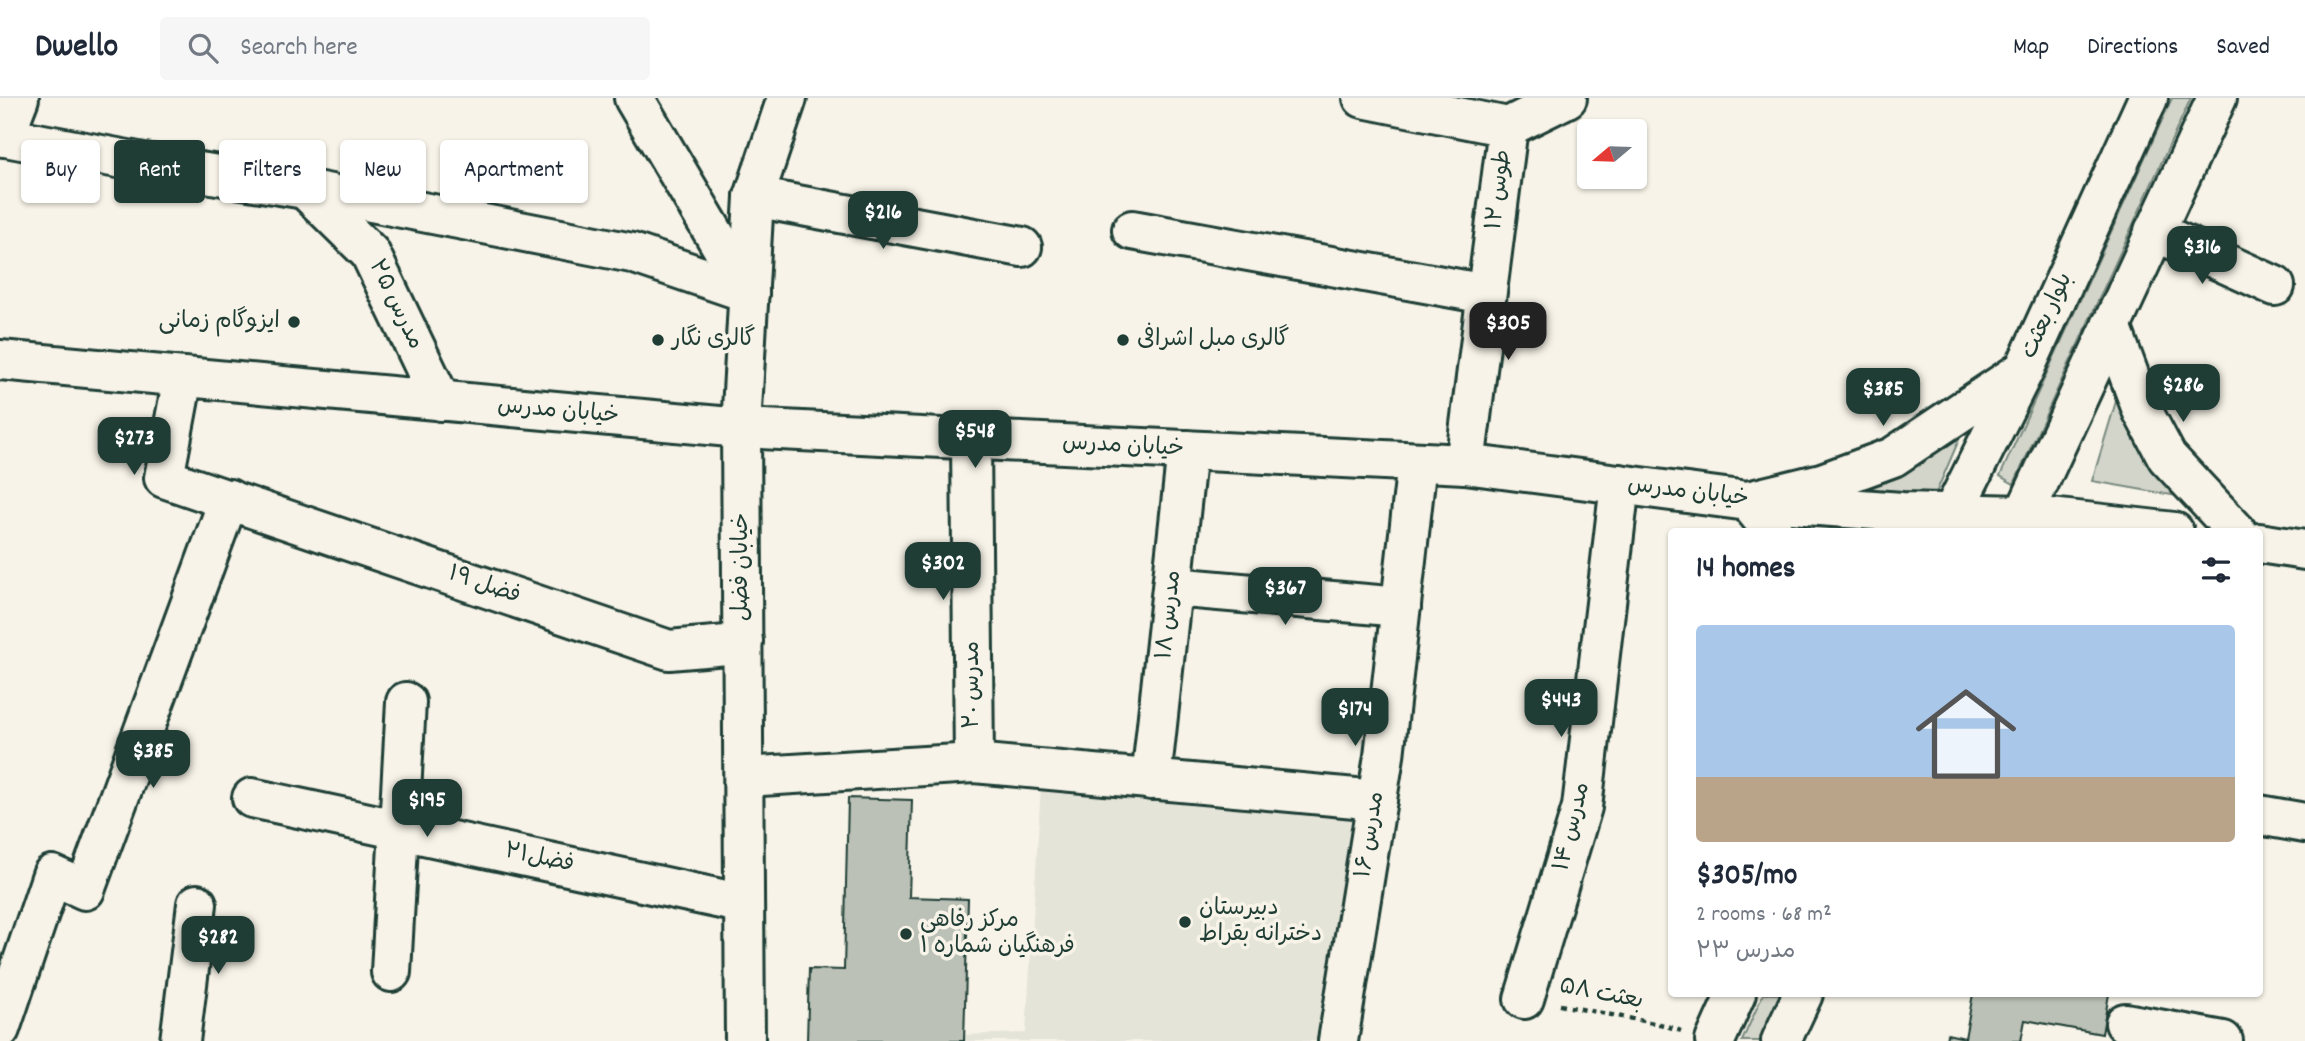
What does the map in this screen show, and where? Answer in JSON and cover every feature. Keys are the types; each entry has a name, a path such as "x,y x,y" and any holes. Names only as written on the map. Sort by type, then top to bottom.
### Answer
{"street":[{"path":"19,98 2,136 219,175"},
{"path":"634,98 749,293"},
{"name":"خیابان فضل","path":"745,1041 741,428 754,197 787,98"},
{"path":"1363,98 1522,113 1567,98"},
{"name":"بلوار بعثت","path":"1948,522 2024,370 2148,98"},
{"path":"2106,528 2020,523 2217,98"},
{"name":"طوس ۱۲","path":"1465,464 1492,252 1522,113"},
{"path":"326,193 632,253 749,293"},
{"path":"754,197 1022,247"},
{"name":"مدرس ۲۵","path":"318,203 370,253 441,401"},
{"path":"1132,230 1486,294"},
{"path":"2154,230 2276,286"},
{"path":"2111,326 2143,410 2167,457 2233,528"},
{"name":"خیابان مدرس","path":"0,360 741,428 1465,464 1748,501 1902,512 1948,522 2020,523"},
{"path":"1770,528 1748,501 1822,483 1893,457 2024,370"},
{"name":"فضل ۱۹","path":"183,377 164,478 669,650 743,641"},
{"name":"مدرس ۲۰","path":"971,440 974,763"},
{"name":"مدرس ۱۸","path":"1151,780 1186,450"},
{"name":"مدرس ۱۶","path":"1338,1041 1384,755 1418,462"},
{"name":"مدرس ۱۴","path":"1524,999 1582,807 1620,484"},
{"path":"0,1029 52,875 85,890 229,499"},
{"path":"2263,544 2305,550"},
{"path":"1173,587 1401,607"},
{"path":"391,972 406,702"},
{"path":"744,777 974,763 1377,800"},
{"name":"فضل۲۱","path":"251,798 744,904"},
{"path":"2263,816 2305,823"},
{"path":"180,1041 197,904"},
{"path":"1701,1037 1734,997"},
{"path":"1782,1041 1802,997"},
{"path":"2126,1019 2223,1041"}],"path":[{"name":"بعثت ۵۸","path":"1524,999 1664,1025 1701,1037"}],"shaded area":[{"path":"2172,98 2191,98 2014,484 2000,476"},
{"path":"2117,398 2129,427 2144,451 2183,497 2092,481"},
{"path":"1961,435 1936,493 1856,489 1905,473"},
{"name":"دبیرستان دخترانه بقراط","path":"1041,786 1354,810 1319,1041 964,1041 964,1035 1026,1033"},
{"path":"1762,997 1783,997 1761,1041 1742,1041"}],"building":[{"name":"مرکز رفاهی فرهنگیان شماره ۱","path":"848,798 912,800 909,897 968,899 964,1041 807,1041 809,969 844,970"},
{"path":"1972,997 2108,997 2102,1034 2025,1020 2021,1041 1946,1041 1947,1034 1965,1038"}],"place":[{"name":"ایزوگام زمانی","path":"294,322"},
{"name":"گالری نگار","path":"658,340"},
{"name":"گالری مبل اشرافی","path":"1123,340"},
{"name":"دبیرستان دخترانه بقراط","path":"1185,922"},
{"name":"مرکز رفاهی فرهنگیان شماره ۱","path":"906,934"}]}
